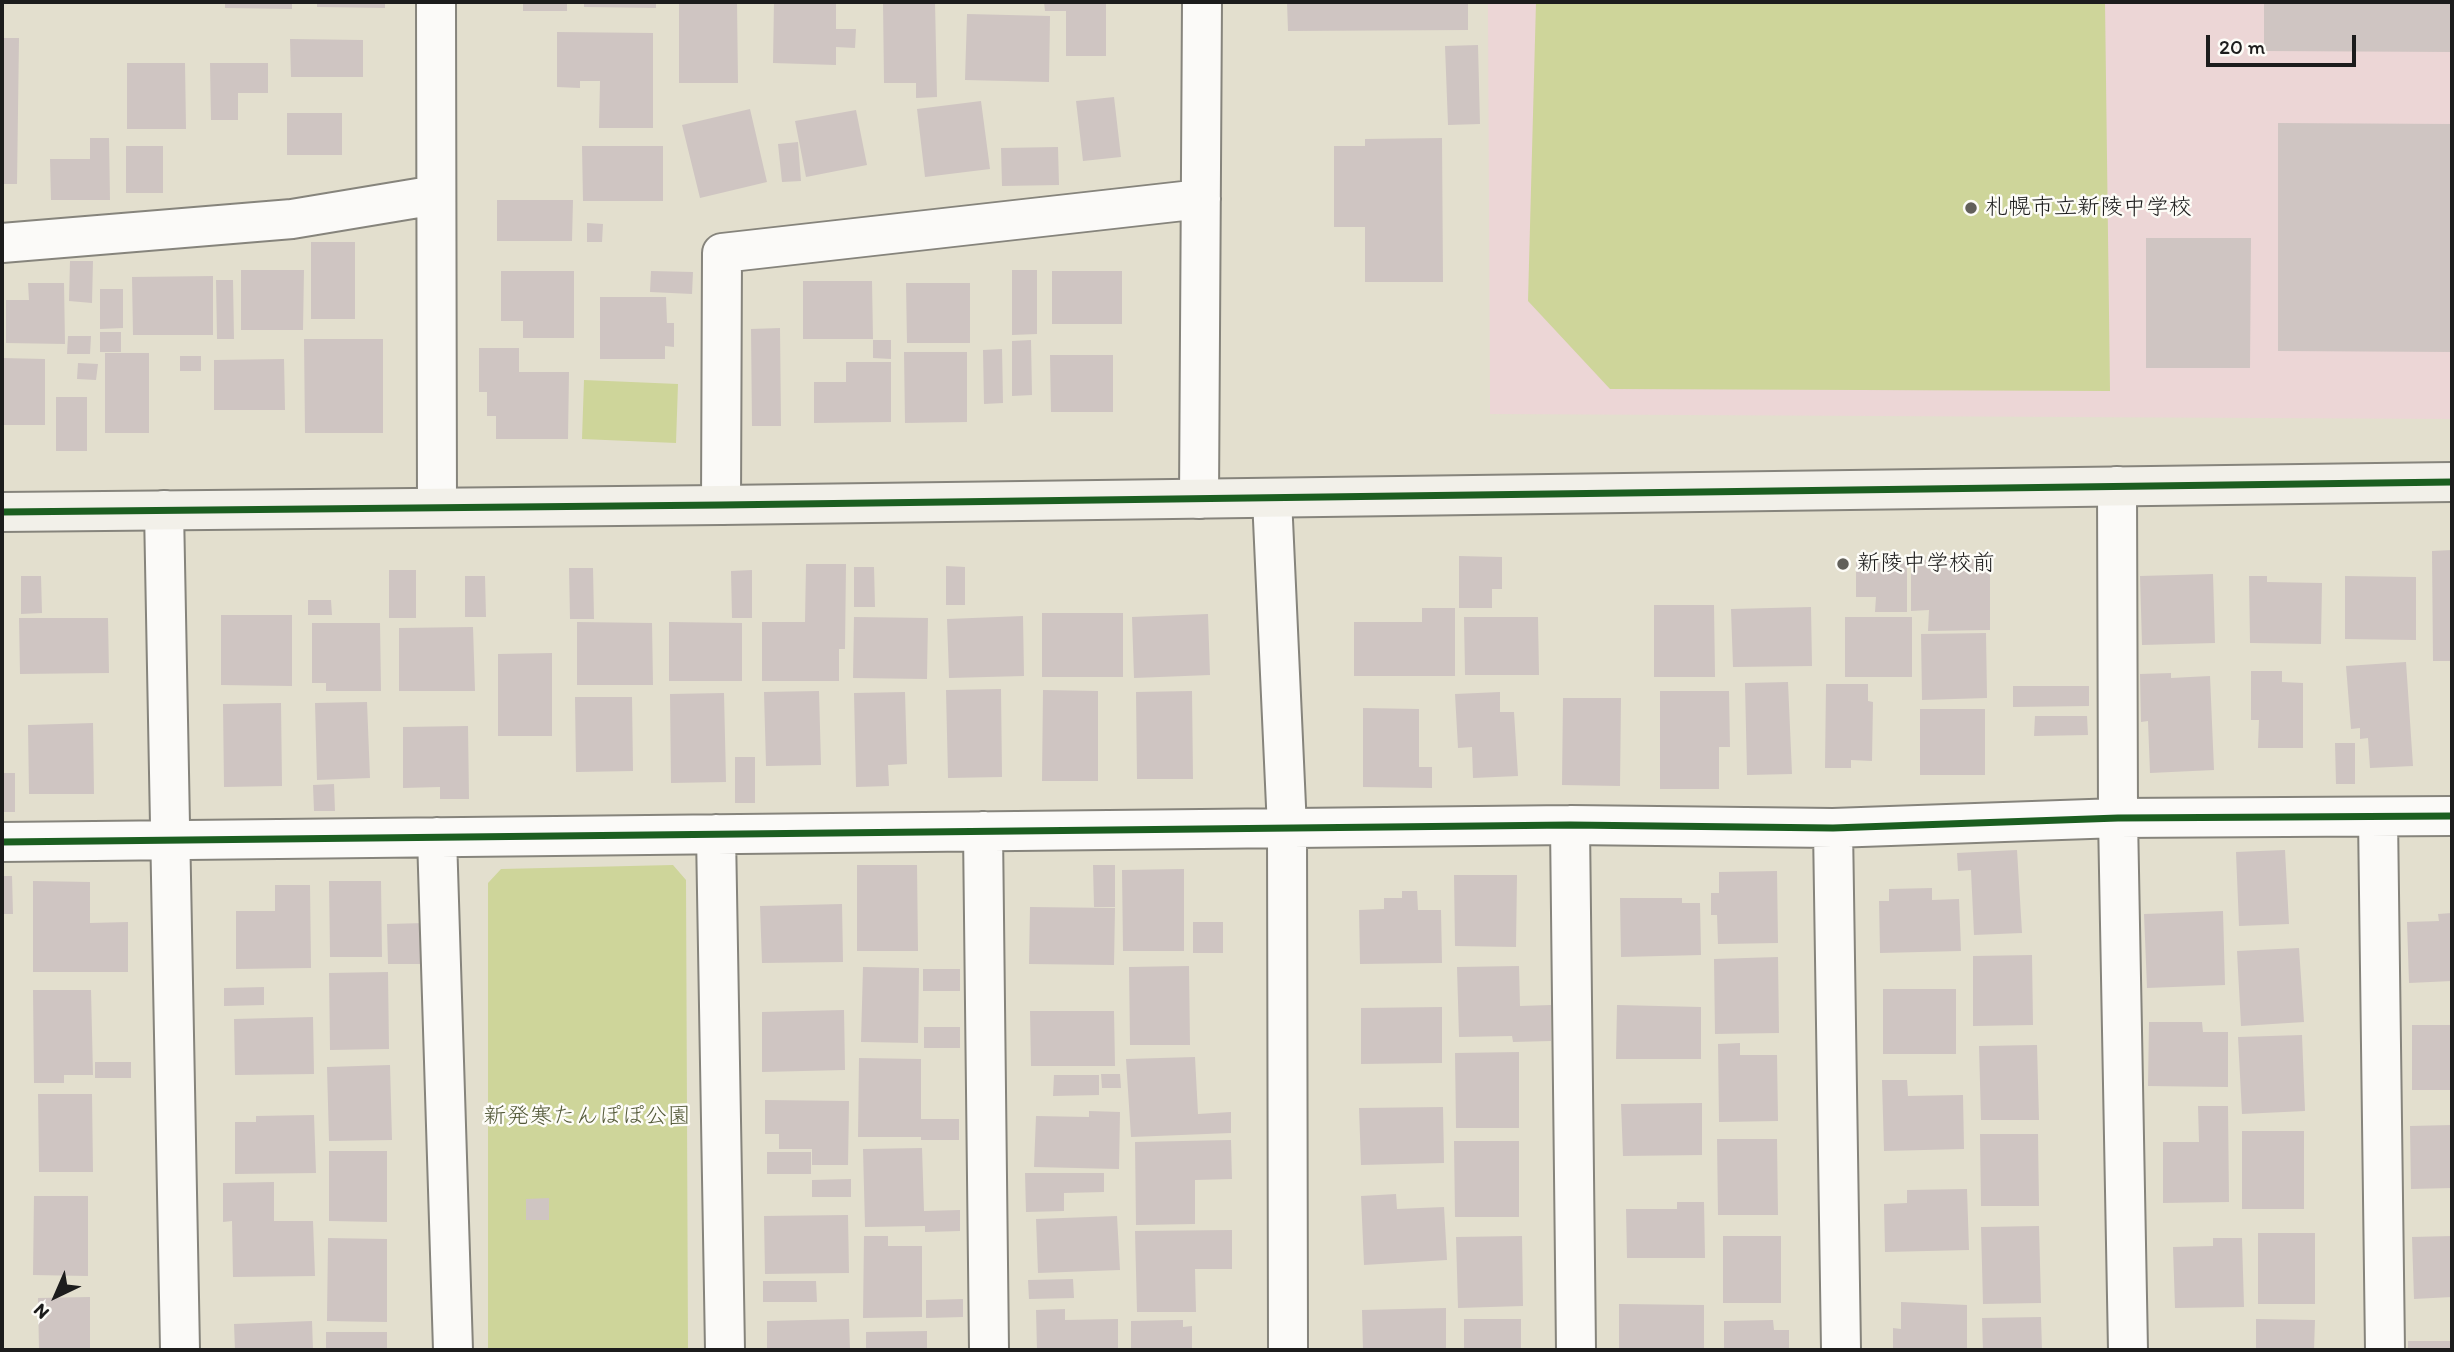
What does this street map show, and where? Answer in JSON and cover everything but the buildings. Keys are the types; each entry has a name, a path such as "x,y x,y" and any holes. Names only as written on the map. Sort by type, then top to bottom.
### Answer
{"street":[{"path":"436,2 436,508"},
{"path":"1199,499 1202,2"},
{"path":"2,243 292,219 436,195"},
{"path":"721,505 722,253 1201,199"},
{"path":"2,512 2452,482"},
{"path":"2117,486 2118,818 2128,1350"},
{"path":"1272,498 1287,828 1288,1350"},
{"path":"164,510 180,1350"},
{"path":"2,842 1570,825 1833,828 2118,818 2452,816"},
{"path":"2378,817 2385,1350"},
{"path":"1570,825 1576,1350"},
{"path":"1833,828 1841,1350"},
{"path":"983,831 989,1350"},
{"path":"716,834 725,1350"},
{"path":"437,837 453,1350"}],"shaded area":[{"name":"札幌市立新陵中学校","path":"1488,2 2452,2 2452,419 1490,414"}],"green space":[{"path":"1536,2 2105,2 2110,391 1610,389 1528,301"},
{"path":"584,380 678,384 676,443 582,439"},
{"name":"新発寒たんぽぽ公園","path":"673,865 686,880 688,1350 488,1350 488,883 501,869"}],"cycle path":[{"path":"2,512 2452,482"},
{"path":"2,842 1570,825 1833,828 2118,818 2452,816"}],"place":[{"name":"札幌市立新陵中学校","path":"1971,208"},
{"name":"新陵中学校前","path":"1843,564"}]}
